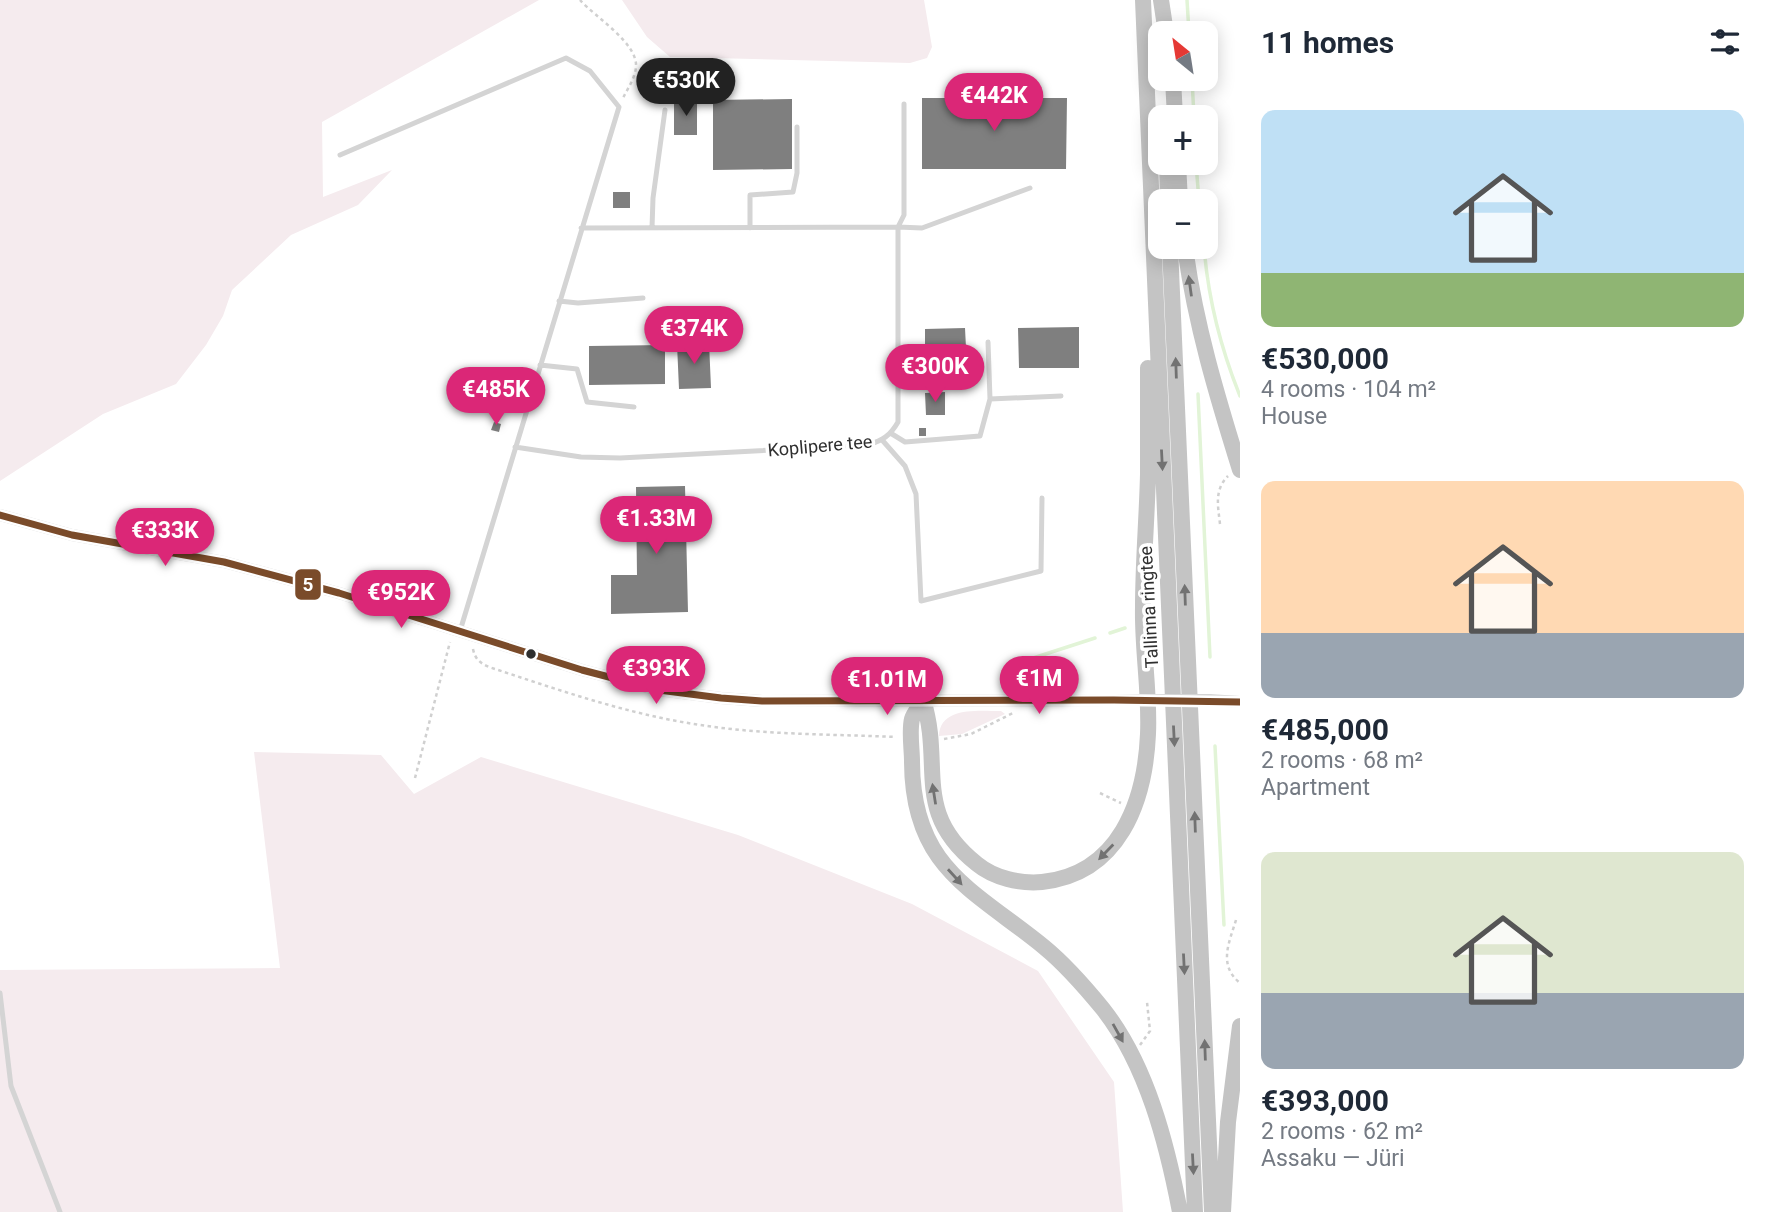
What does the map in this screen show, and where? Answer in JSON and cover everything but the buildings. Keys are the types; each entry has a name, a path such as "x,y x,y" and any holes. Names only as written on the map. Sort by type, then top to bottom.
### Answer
{"highway":[{"name":"Tallinna ringtee","path":"1143,0 1150,189"},
{"path":"1161,0 1163,21"},
{"name":"Tallinna ringtee","path":"1153,259 1195,1212"},
{"path":"923,700 930,722 930,754 936,809 948,834 964,854 987,872 1031,883 1060,880 1100,859 1120,837 1134,808 1144,771 1148,732 1143,607 1148,475 1147,355 1153,259"},
{"name":"Tallinna ringtee","path":"1171,259 1212,1212"},
{"path":"1187,259 1199,332 1240,469"},
{"path":"923,700 912,719 912,781 915,805 935,852 966,888 1070,971 1104,1010 1129,1053 1147,1092 1164,1138 1180,1212"},
{"path":"1223,1212 1228,1122 1240,1026"}],"street":[{"path":"0,515 72,535 224,562 339,593 582,670 659,690 762,701 1239,701"}],"lane":[{"path":"340,155 566,58 590,71 618,107 462,631"},
{"name":"Koplipere tee","path":"515,447 581,457 620,458 868,445 883,440 892,433 898,422 898,227 904,215 904,104"},
{"path":"652,228 653,198 665,110"},
{"path":"750,228 750,195 793,192 797,173 797,127"},
{"path":"581,228 922,228 1030,188"},
{"path":"559,301 578,303 643,298"},
{"path":"892,433 905,442 980,436 990,399 988,342"},
{"path":"540,365 577,369 587,402 634,407"},
{"path":"990,399 1061,396"},
{"path":"883,440 905,466 916,494 920,601 1041,571 1042,498"},
{"path":"0,993 11,1086 60,1212"}],"path":[{"path":"580,0 632,51 636,64 633,79 618,107"},
{"path":"1220,524 1217,498 1221,483 1240,469"},
{"path":"462,631 480,663 627,710 694,724 751,731 905,737"},
{"path":"415,778 462,631"},
{"path":"937,739 971,734 1013,713"},
{"path":"1100,793 1134,808"},
{"path":"1236,920 1226,951 1226,960 1229,971 1240,983"},
{"path":"1129,1053 1143,1042 1150,1031 1147,1002"}],"shaded area":[{"path":"0,0 539,0 322,122 323,197 392,170 358,205 291,235 232,290 223,316 206,345 176,384 103,414 0,481"},
{"path":"622,0 924,0 932,47 927,58 910,63 670,57 647,37"},
{"path":"972,711 1001,711 1005,714 962,734 939,736 941,726 953,715"},
{"path":"254,752 381,755 414,794 481,757 738,835 912,904 1038,971 1114,1082 1123,1212 0,1212 0,970 280,968"}],"waterway":[{"path":"1187,0 1188,21"},
{"path":"1193,91 1193,105"},
{"path":"1197,175 1198,189"},
{"path":"1206,259 1216,323 1240,396"},
{"path":"1198,394 1210,657"},
{"path":"1110,633 1125,628"},
{"path":"1024,661 1095,638"},
{"path":"1215,746 1224,925"}],"transit line":[{"name":"5","path":"0,515 72,535 224,562 339,593 582,670 659,690 762,701 1240,702"}]}
